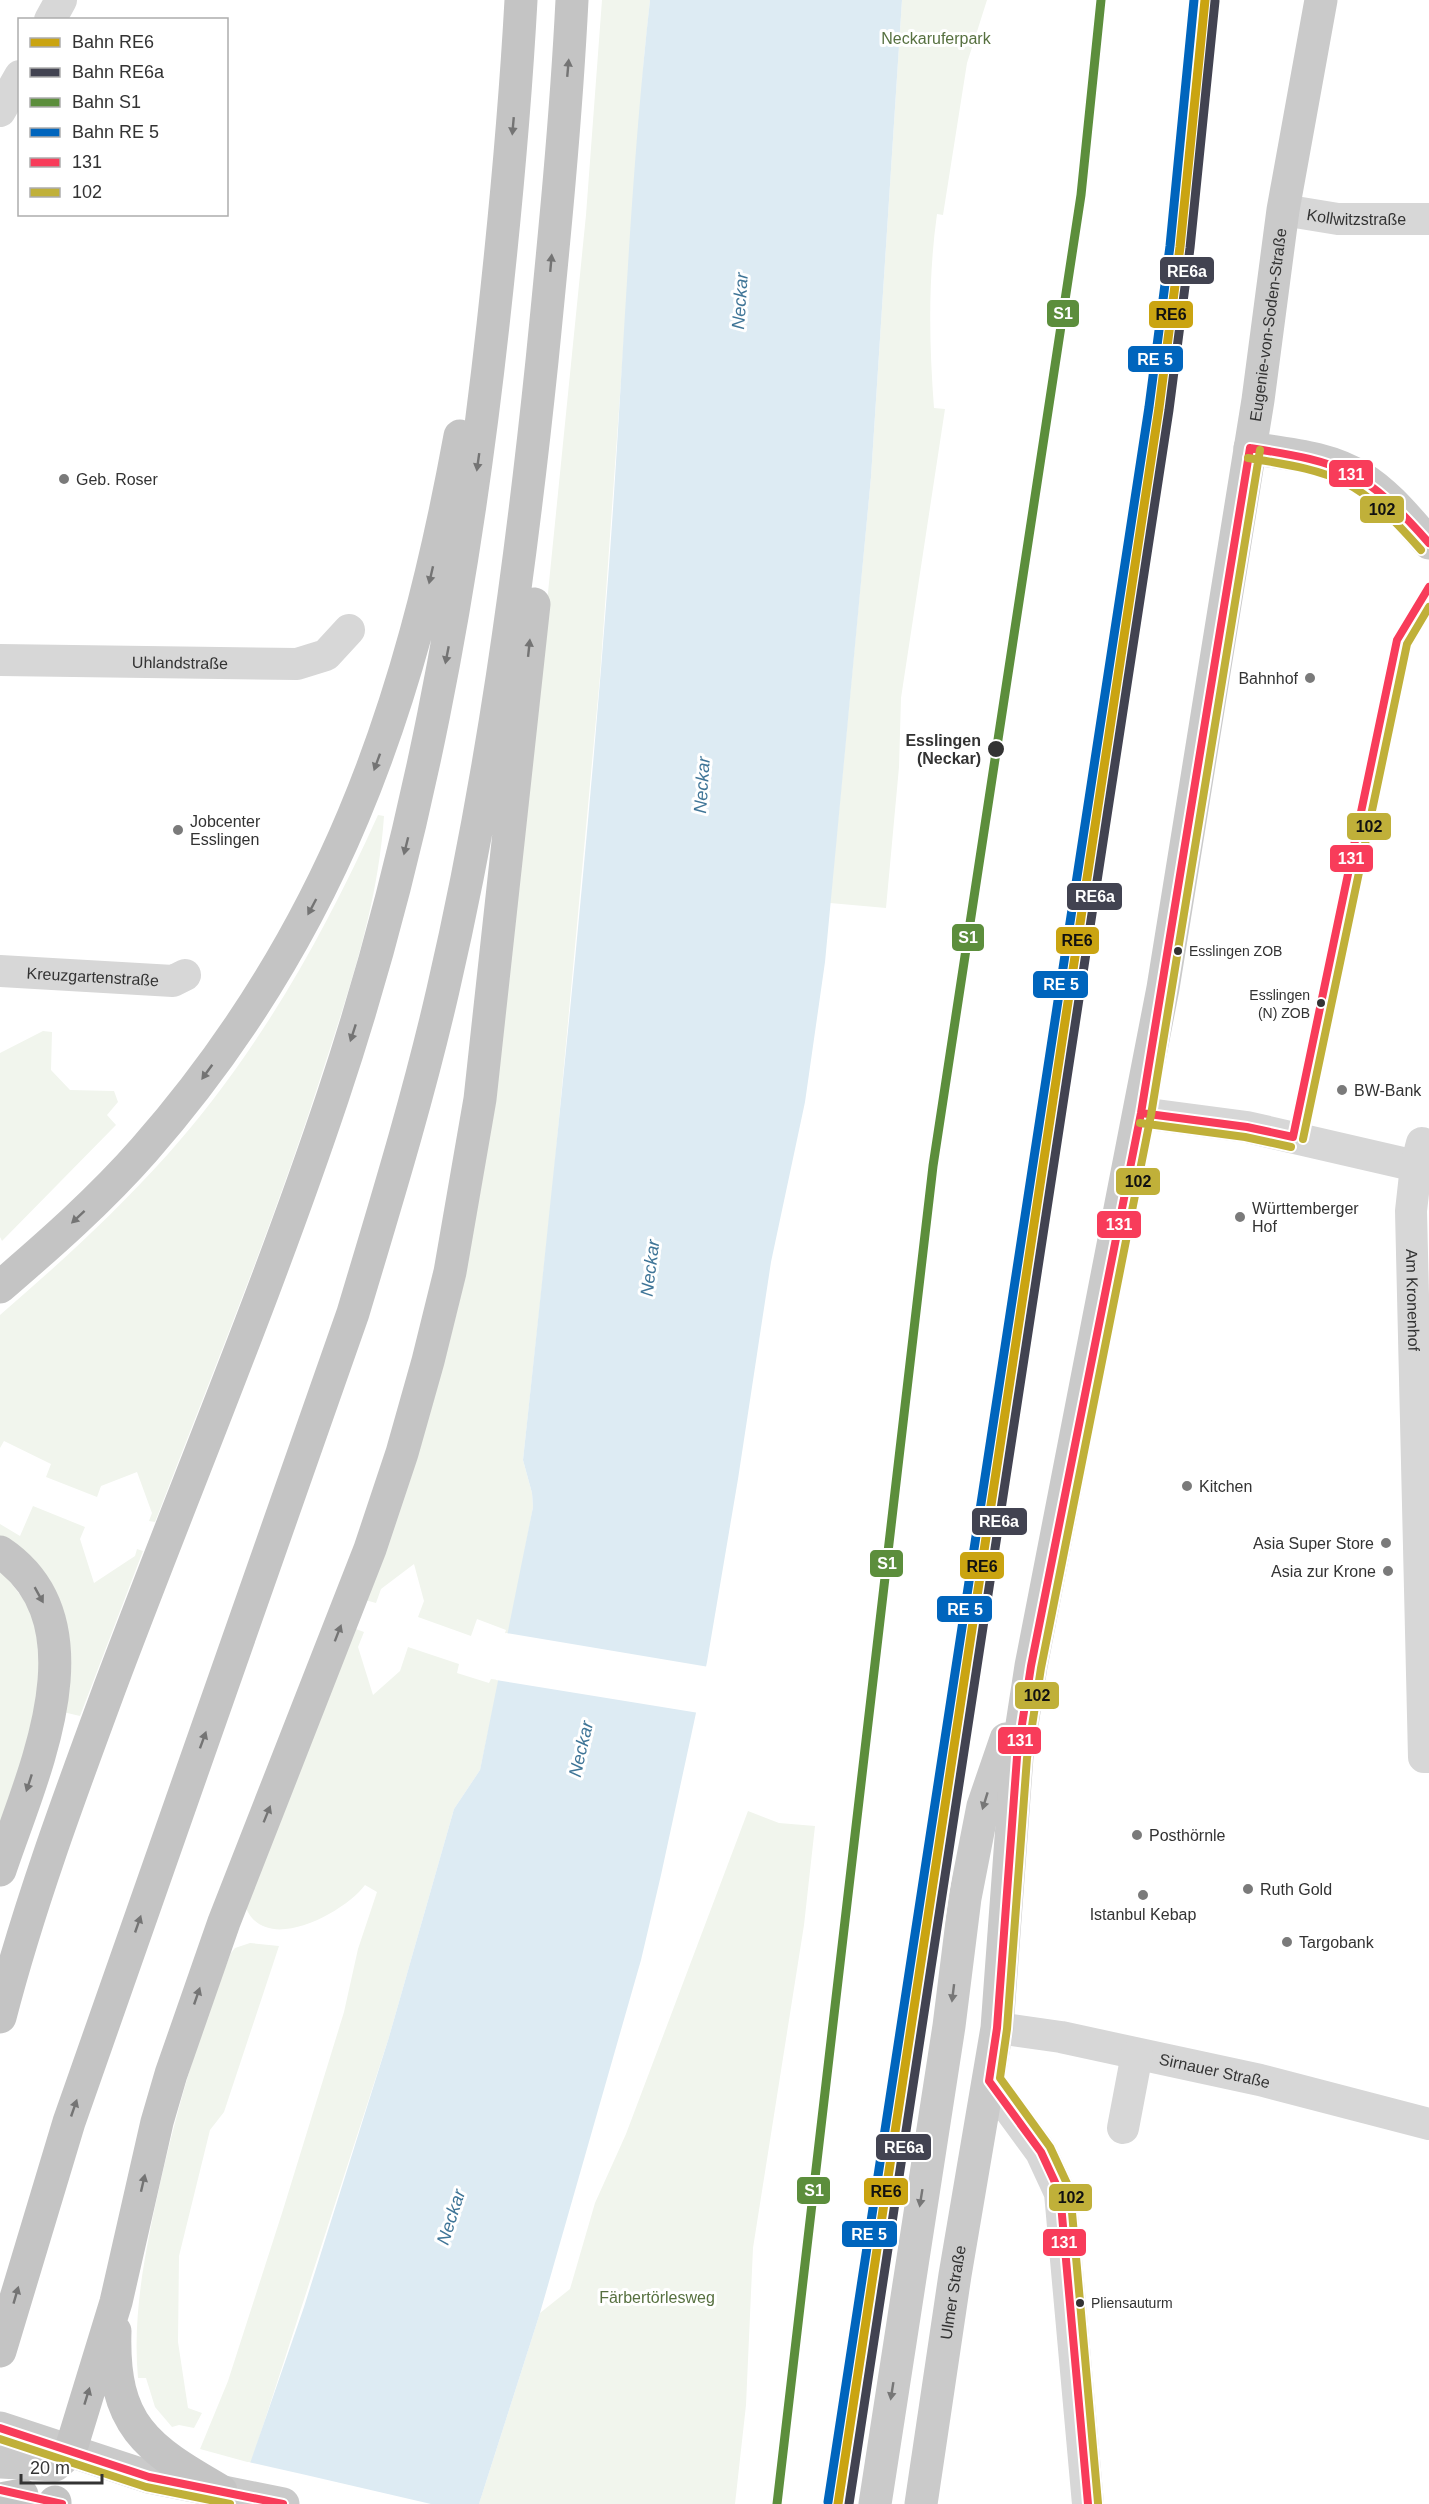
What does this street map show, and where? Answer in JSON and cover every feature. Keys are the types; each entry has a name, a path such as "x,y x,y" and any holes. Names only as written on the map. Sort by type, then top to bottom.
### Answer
{"highway":[{"path":"0,2017 38,1890 81,1766 262,1293 332,1098 391,907 413,817 450,639 479,450 505,216 521,0"},
{"path":"0,2351 69,2122 353,1313 414,1104 445,980 493,734 529,482 546,321 572,0"},
{"path":"0,1287 109,1188 195,1088 276,970 338,855 390,727 415,642 444,518 474,359 505,216"},
{"path":"70,2452 116,2302 157,2122 171,2074 224,1922 370,1549 402,1453 450,1272 484,1064 525,695 542,507 546,321"},
{"path":"0,1552 27,1576 44,1604 54,1642 56,1661 56,1680 47,1726 0,1870"},
{"path":"116,2302 116,2359 123,2399 154,2464 221,2492"}],"main road":[{"name":"Eugenie-von-Soden-Straße","path":"1031,1666 1141,1113 1250,448 1283,210 1321,0"},
{"path":"1250,448 1324,462 1363,478 1379,491 1429,543"},
{"path":"875,2504 949,2026 965,1898 983,1806 1031,1666"},
{"name":"Ulmer Straße","path":"921,2504 955,2275 997,2028 1017,1757 1031,1666"},
{"path":"0,2428 14,2475 57,2503 70,2452"},
{"path":"14,2475 70,2452 154,2464"},
{"path":"221,2492 283,2504"}],"street":[{"path":"51,18 61,0"},
{"path":"0,111 18,79"},
{"name":"Kollwitzstraße","path":"1283,210 1338,219 1429,219"},
{"name":"Uhlandstraße","path":"0,660 297,664 326,655 348,630"},
{"name":"Kreuzgartenstraße","path":"0,971 173,981 185,975"},
{"name":"Am Kronenhof","path":"1141,1113 1247,1127 1419,1155 1412,1223 1427,1757"},
{"name":"Sirnauer Straße","path":"997,2028 1061,2037 1292,2087 1429,2124"},
{"path":"1123,2128 1137,2054"},
{"path":"989,2081 1041,2152 1060,2193 1088,2504"}],"green space":[{"path":"602,0 650,0 600,676 553,1184 523,1460 532,1493 533,1507 509,1634 505,1633 506,1630 477,1619 471,1636 418,1617 424,1601 414,1564 381,1589 376,1603 365,1600 391,1528 540,672 586,215"},
{"name":"Neckaruferpark","path":"902,0 987,0 967,63 943,215 937,214 934,238 930,311 932,383 934,408 945,409 901,698 899,767 886,908 830,903 871,477"},
{"path":"378,815 384,816 376,881 362,943 334,1036 305,1125 243,1296 155,1522 149,1521 152,1513 137,1472 101,1486 97,1497 46,1477 51,1464 4,1441 0,1448 0,1315 108,1217 168,1154 231,1076 286,993 311,950"},
{"path":"43,1031 52,1032 51,1070 70,1090 114,1091 118,1102 107,1115 116,1125 2,1241 0,1237 0,1053"},
{"path":"33,1506 85,1527 80,1539 94,1583 135,1556 137,1549 143,1551 80,1716 63,1712 66,1690 0,1537 0,1524 20,1536"},
{"path":"0,1568 35,1615 42,1691 0,1831"},
{"path":"353,1628 364,1632 358,1647 373,1695 400,1671 408,1647 459,1664 457,1673 489,1683 491,1679 499,1680 480,1770 454,1809 389,2037 251,2463 200,2449 228,2381 283,2210 344,2012 358,1949 377,1892 365,1885 341,1907 324,1917 306,1925 287,1929 270,1928 256,1922 246,1908"},
{"name":"Färbertörlesweg","path":"748,1811 779,1823 815,1826 804,1925 753,2248 746,2405 735,2504 479,2504 540,2313 570,2289 595,2203 626,2134"},
{"path":"250,1943 279,1946 224,2112 210,2130 179,2256 178,2342 188,2408 202,2413 194,2428 179,2425 172,2427 155,2407 146,2378 138,2378 137,2329 145,2256 167,2155 200,2038 231,1953 235,1948"}],"water":[{"name":"Neckar","path":"650,0 902,0 871,477 825,962 805,1102 771,1262 707,1662 661,1875 641,1960 540,2313 479,2504 236,2504 304,2307 389,2037 454,1809 480,1770 533,1507 532,1493 523,1460 591,789 609,566 637,141"}],"pier":[{"path":"506,1633 709,1667 699,1713 496,1680"},
{"path":"248,2462 306,2475 431,2504 233,2504"}],"rail line":[{"name":"S1","path":"777,2504 933,1166 1081,195 1101,0"},
{"name":"RE6","path":"838,2504 1159,408 1180,247 1205,0"},
{"name":"RE6a","path":"849,2504 1169,410 1190,248 1215,1"}],"transit line":[{"path":"828,2502 1149,407 1170,246 1194,0"},
{"name":"131","path":"1250,448 1309,459 1332,465 1351,474 1387,499 1429,543"},
{"name":"131","path":"1088,2504 1060,2193 1041,2152 989,2081 997,2028 1017,1757 1031,1666 1141,1113 1250,448"},
{"name":"102","path":"1098,2503 1070,2190 1050,2147 1000,2078 1007,2029 1027,1758 1041,1668 1151,1115 1260,450"},
{"name":"102","path":"1248,458 1305,469 1346,483 1380,508 1421,550"},
{"name":"131","path":"1293,1137 1397,640 1429,587"},
{"name":"102","path":"1303,1139 1407,644 1429,607"},
{"name":"131","path":"1141,1113 1247,1127 1293,1137"},
{"name":"102","path":"1140,1123 1245,1137 1291,1147"},
{"name":"131","path":"0,2428 149,2477 283,2504"},
{"name":"102","path":"0,2439 146,2487 230,2504"},
{"name":"131","path":"0,2490 62,2504"}],"place":[{"name":"Geb. Roser","path":"64,479"},
{"name":"Bahnhof","path":"1310,678"},
{"name":"Esslingen (Neckar)","path":"996,749"},
{"name":"Jobcenter Esslingen","path":"178,830"},
{"name":"Esslingen ZOB","path":"1178,951"},
{"name":"Esslingen (N) ZOB","path":"1321,1003"},
{"name":"BW-Bank","path":"1342,1090"},
{"name":"Württemberger Hof","path":"1240,1217"},
{"name":"Kitchen","path":"1187,1486"},
{"name":"Asia Super Store","path":"1386,1543"},
{"name":"Asia zur Krone","path":"1388,1571"},
{"name":"Posthörnle","path":"1137,1835"},
{"name":"Ruth Gold","path":"1248,1889"},
{"name":"Istanbul Kebap","path":"1143,1895"},
{"name":"Targobank","path":"1287,1942"},
{"name":"Pliensauturm","path":"1080,2303"}]}
